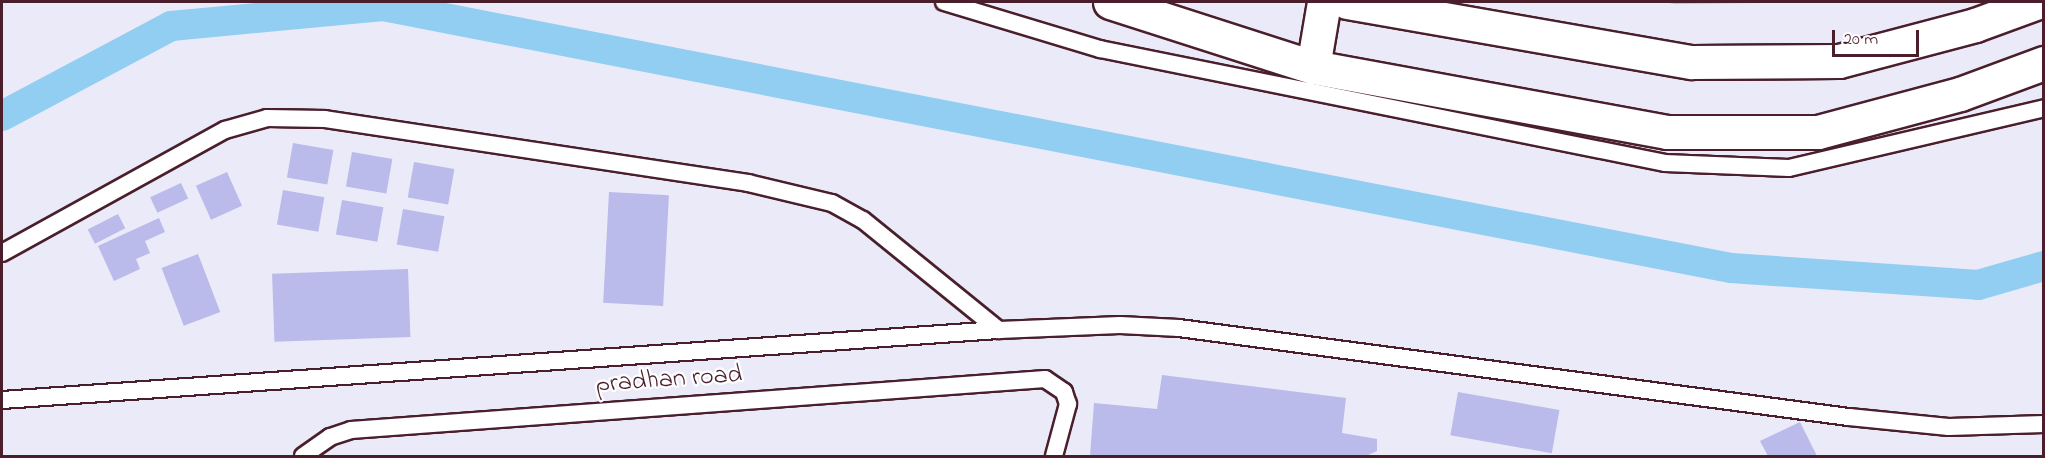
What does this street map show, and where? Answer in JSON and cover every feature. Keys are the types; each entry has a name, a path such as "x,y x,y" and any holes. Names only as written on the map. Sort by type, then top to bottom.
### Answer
{"street":[{"path":"1110,2 1313,67 1678,132 1818,132 1960,94 2043,63"},
{"path":"1313,67 1324,2"},
{"path":"1347,2 1692,62 1839,61 1975,25 2038,2"}],"lane":[{"path":"944,2 1100,49 1665,163 1789,168 2043,108"},
{"path":"2,253 225,130 267,118 324,119 748,183 832,203 863,220 999,330"},
{"path":"2,400 999,330 1120,325 1179,328 1849,417 1949,427 2043,424"},
{"name":"pradhan road","path":"303,456 330,436 351,430 1045,379 1064,392 1068,404 1054,456"}],"green space":[{"path":"1662,2 1828,2 1675,4"}],"building":[{"path":"293,143 333,150 327,185 287,177"},
{"path":"352,152 392,159 386,194 346,186"},
{"path":"414,162 454,169 448,205 408,197"},
{"path":"227,172 242,206 211,220 196,186"},
{"path":"181,183 188,198 157,213 150,197"},
{"path":"283,190 324,197 318,232 277,224"},
{"path":"609,192 669,195 663,306 603,303"},
{"path":"342,200 383,207 377,242 336,234"},
{"path":"403,209 444,216 438,252 397,244"},
{"path":"118,214 125,228 95,244 88,229"},
{"path":"159,218 165,232 145,241 150,253 136,259 140,269 114,281 98,246"},
{"path":"198,254 220,312 184,326 162,268"},
{"path":"408,269 410,337 274,342 272,274"},
{"path":"1162,375 1346,398 1342,433 1377,439 1377,451 1366,456 1090,456 1094,403 1157,409"},
{"path":"1458,392 1559,410 1552,453 1450,435"},
{"path":"1800,422 1817,456 1768,456 1760,441"}],"waterway":[{"path":"2,116 171,26 383,6 1731,268 1978,285 2044,266"}]}
